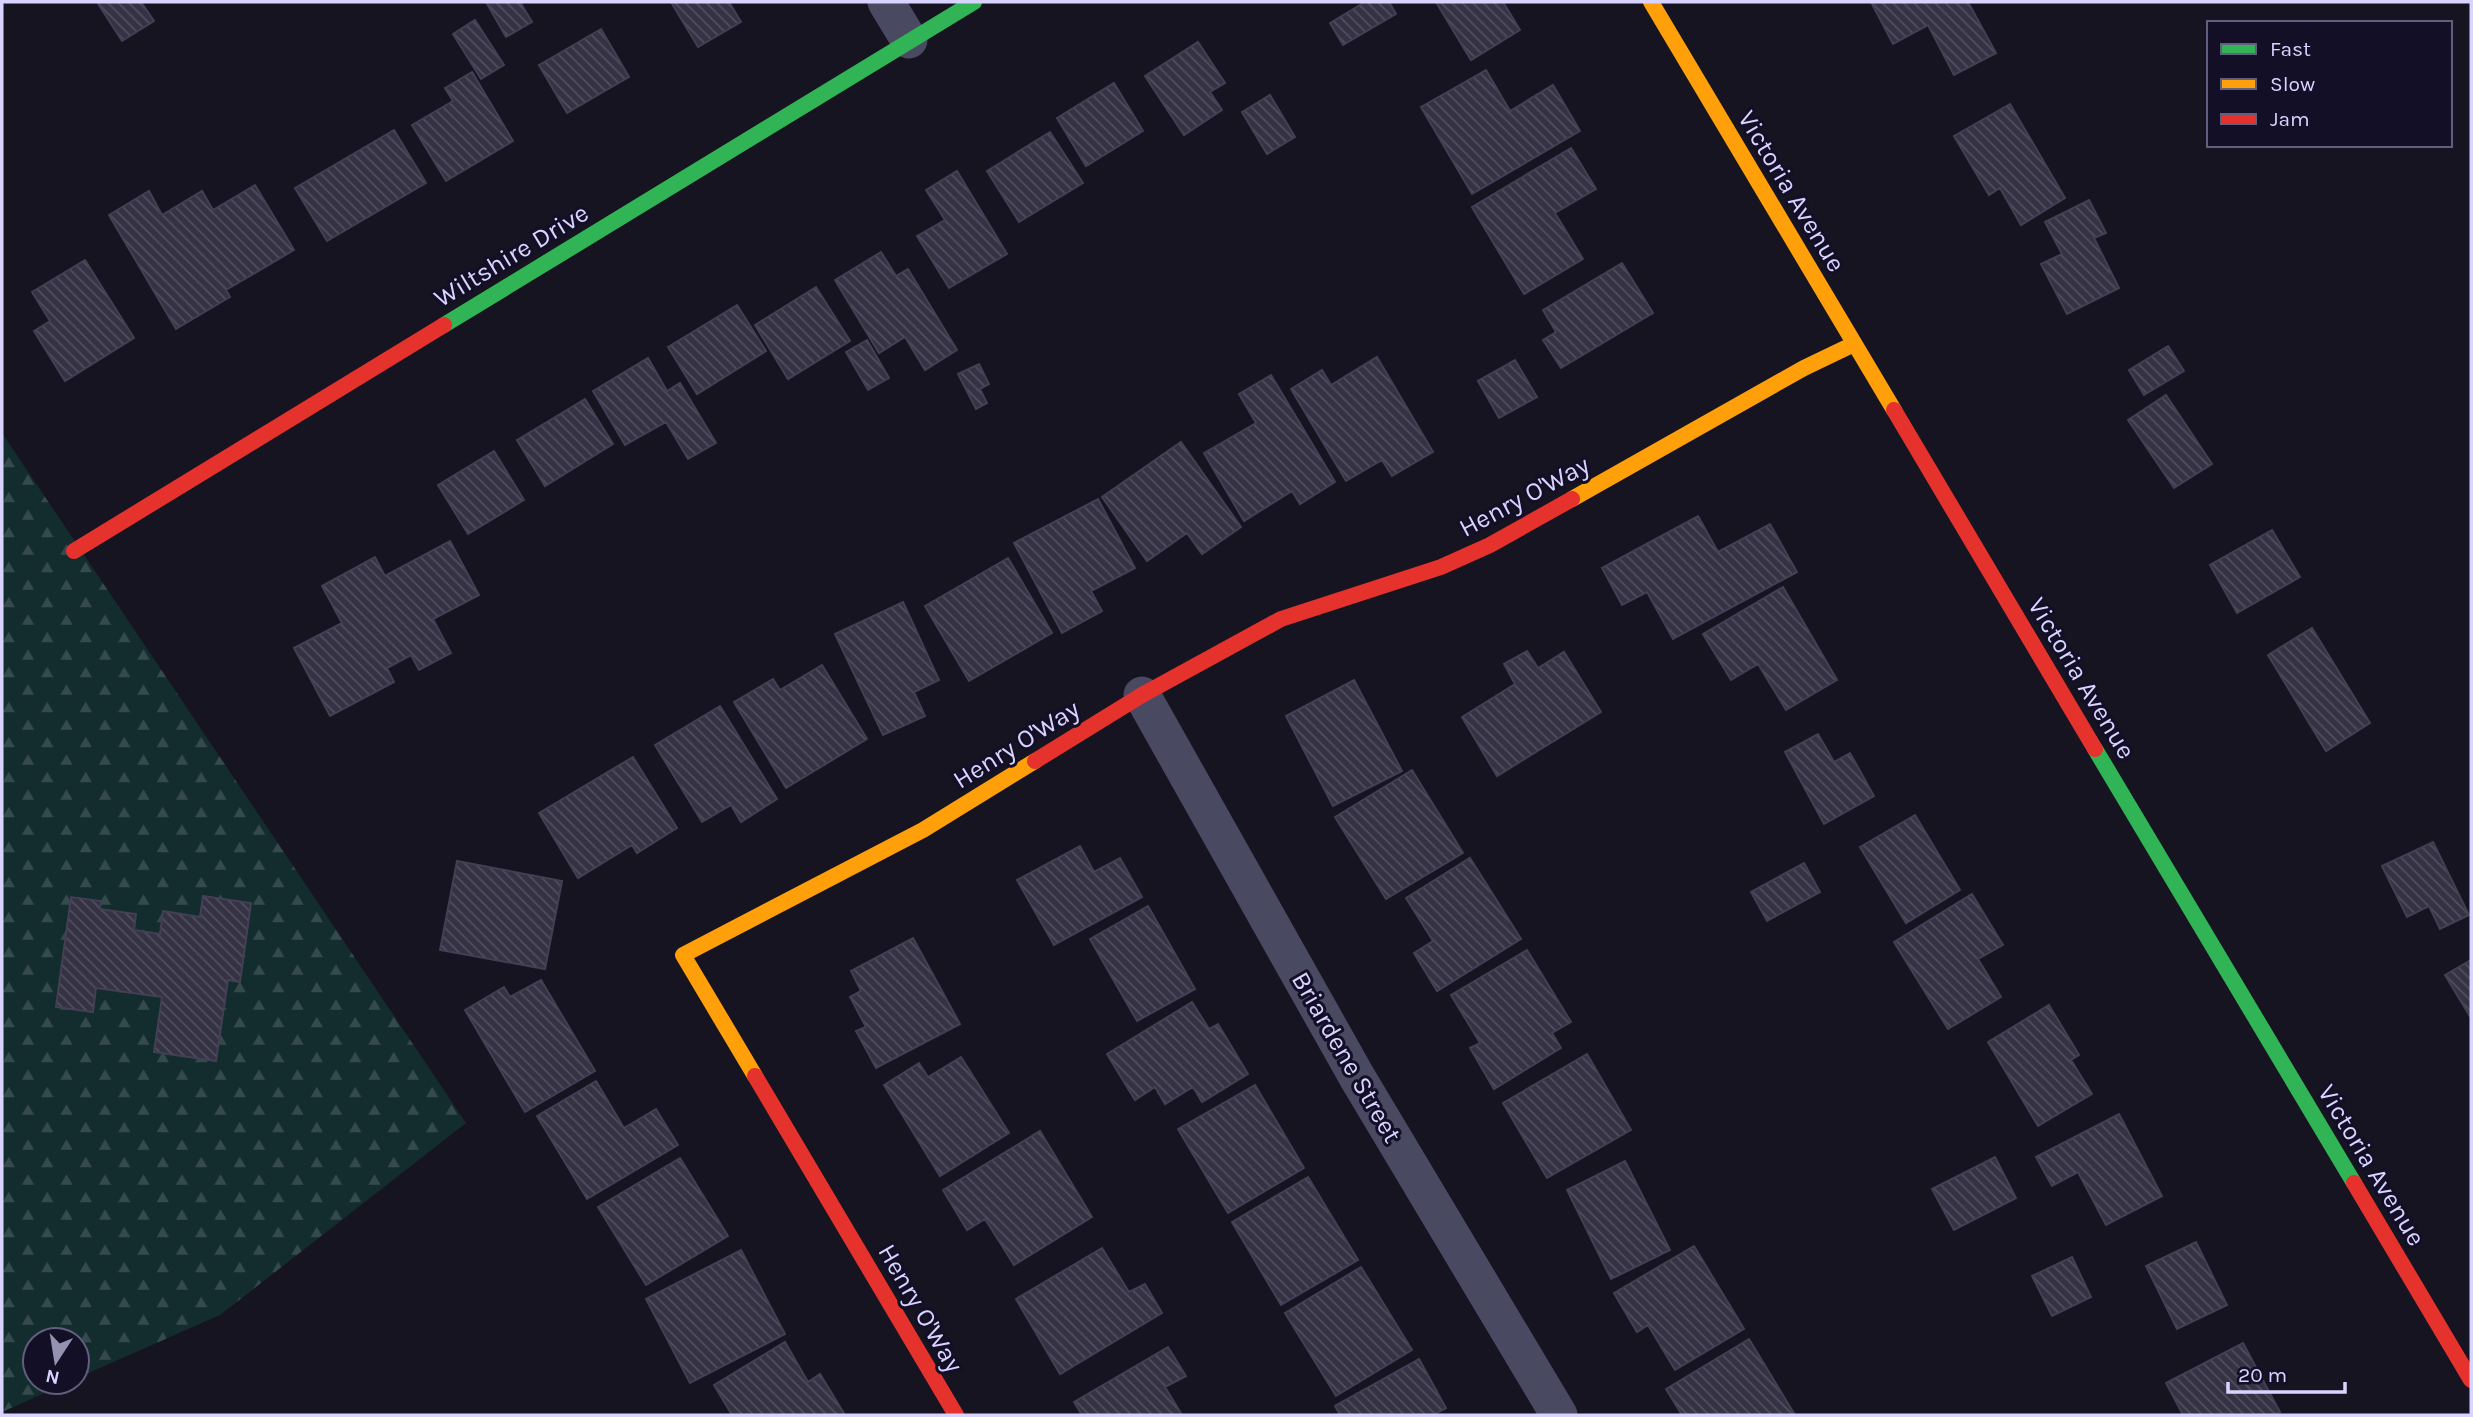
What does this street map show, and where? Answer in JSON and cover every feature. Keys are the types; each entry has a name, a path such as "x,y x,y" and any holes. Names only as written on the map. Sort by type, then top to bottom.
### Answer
{"street":[{"path":"886,2 909,40"},
{"name":"Wiltshire Drive","path":"74,551 974,2"},
{"name":"Victoria Avenue","path":"1651,2 2471,1380"},
{"name":"Henry O'Way","path":"956,1415 683,955 923,830 1142,695 1281,619 1410,578 1490,545 1804,368 1854,344"},
{"name":"Briardene Street","path":"1142,695 1357,1077 1559,1415"}],"green space":[{"path":"2,433 466,1123 220,1315 91,1372 91,1326 21,1326 21,1396 38,1396 2,1412"}],"building":[{"path":"97,2 141,2 154,21 122,41"},
{"path":"486,2 520,2 532,22 506,37"},
{"path":"671,2 729,2 741,22 698,47"},
{"path":"1365,2 1389,2 1396,14 1343,45 1330,23"},
{"path":"1436,2 1503,2 1520,30 1471,60"},
{"path":"1871,2 1968,2 1996,53 1954,75 1928,25 1893,44"},
{"path":"475,20 504,65 481,79 453,34"},
{"path":"601,29 629,77 567,113 539,65"},
{"path":"1198,42 1225,83 1210,92 1222,110 1184,135 1145,76"},
{"path":"1486,70 1510,111 1553,85 1580,131 1472,194 1421,107"},
{"path":"472,72 513,141 446,181 412,125 453,101 445,88"},
{"path":"1114,83 1143,131 1086,166 1057,118"},
{"path":"1270,95 1295,137 1267,154 1242,112"},
{"path":"2010,104 2065,198 2021,225 2000,188 1989,195 1954,136"},
{"path":"394,130 426,183 327,241 295,188"},
{"path":"1050,132 1083,183 1019,222 987,171"},
{"path":"1571,148 1596,189 1555,213 1583,259 1524,294 1472,207"},
{"path":"957,171 1007,254 949,288 917,236 945,220 926,190"},
{"path":"255,185 294,250 226,290 230,297 176,329 109,215 149,191 162,215 202,191 213,210"},
{"path":"2089,200 2106,233 2094,238 2119,288 2067,314 2041,264 2062,254 2045,222"},
{"path":"881,252 896,276 908,269 957,350 925,370 905,337 879,353 835,280"},
{"path":"85,260 134,338 65,381 34,331 50,321 32,292"},
{"path":"1622,263 1653,313 1561,368 1543,340 1556,332 1543,310"},
{"path":"816,287 850,341 788,379 755,325"},
{"path":"737,305 766,351 697,394 668,347"},
{"path":"867,340 889,378 868,390 846,352"},
{"path":"2168,346 2184,371 2144,395 2129,370"},
{"path":"1377,357 1433,452 1392,476 1382,460 1346,481 1291,389 1322,370 1331,385"},
{"path":"648,358 667,391 680,383 716,443 688,459 666,422 625,445 593,391"},
{"path":"1515,360 1537,397 1499,418 1478,381"},
{"path":"979,364 989,384 980,389 987,403 976,409 958,374"},
{"path":"1271,375 1335,482 1300,504 1292,491 1244,521 1204,453 1256,423 1239,394"},
{"path":"2166,395 2212,464 2174,488 2128,420"},
{"path":"585,399 613,444 545,486 517,440"},
{"path":"1181,442 1241,527 1202,554 1187,533 1147,561 1102,497"},
{"path":"494,451 524,500 468,534 438,485"},
{"path":"1098,499 1135,568 1091,591 1102,611 1062,633 1014,543"},
{"path":"1698,516 1718,552 1770,524 1797,572 1673,639 1647,592 1622,605 1602,568"},
{"path":"2272,530 2300,577 2237,613 2210,565"},
{"path":"450,541 479,595 433,619 451,653 419,670 411,655 387,668 394,682 330,716 294,648 342,623 322,586 375,557 385,576"},
{"path":"1008,558 1052,633 969,681 925,606"},
{"path":"1783,587 1837,680 1786,710 1758,664 1731,680 1703,634"},
{"path":"903,602 939,680 914,692 925,716 883,735 835,634"},
{"path":"2312,628 2370,723 2326,751 2268,655"},
{"path":"1527,651 1538,668 1564,652 1601,712 1497,776 1462,717 1515,684 1504,664"},
{"path":"822,665 867,739 786,788 734,702 773,679 780,690"},
{"path":"1354,680 1402,771 1333,806 1286,716"},
{"path":"720,706 777,799 741,822 731,805 702,822 655,745"},
{"path":"1818,734 1834,762 1850,753 1874,796 1824,824 1785,752"},
{"path":"633,757 677,828 637,853 632,845 578,878 539,813"},
{"path":"1412,770 1463,853 1386,899 1335,817"},
{"path":"1915,815 1960,890 1906,923 1860,847"},
{"path":"2433,842 2469,915 2440,929 2429,906 2407,917 2382,866"},
{"path":"1080,846 1094,872 1120,858 1142,897 1054,945 1017,880"},
{"path":"1470,858 1521,939 1437,991 1414,953 1433,941 1406,898"},
{"path":"457,861 562,881 545,969 440,950"},
{"path":"1804,863 1820,892 1767,921 1751,892"},
{"path":"1972,894 2003,945 1978,959 2001,997 1948,1029 1894,942"},
{"path":"203,896 251,903 240,982 228,980 216,1061 154,1052 162,997 96,988 93,1012 56,1007 71,897 101,901 100,909 136,914 134,930 160,934 163,911 200,917"},
{"path":"1148,906 1195,989 1137,1021 1090,939"},
{"path":"913,938 960,1024 876,1068 856,1031 866,1027 850,997 861,991 851,971"},
{"path":"1527,950 1571,1022 1552,1033 1561,1048 1494,1089 1470,1048 1480,1043 1451,995"},
{"path":"2471,960 2471,1018 2445,975"},
{"path":"541,980 595,1071 525,1112 465,1010 504,987 510,997"},
{"path":"1192,1002 1209,1029 1218,1024 1248,1074 1202,1102 1193,1087 1165,1104 1155,1087 1135,1100 1107,1054"},
{"path":"2049,1005 2079,1055 2071,1060 2092,1094 2038,1126 1988,1042"},
{"path":"1587,1054 1631,1130 1547,1178 1503,1103"},
{"path":"961,1057 1009,1133 940,1176 884,1085 919,1063 928,1077"},
{"path":"596,1081 624,1128 656,1109 678,1145 587,1199 537,1116"},
{"path":"1255,1085 1304,1168 1228,1213 1178,1129"},
{"path":"2119,1114 2162,1196 2106,1225 2078,1172 2052,1186 2036,1157"},
{"path":"1040,1131 1092,1217 1014,1265 985,1219 967,1230 943,1190"},
{"path":"1995,1157 2016,1198 1954,1230 1932,1189"},
{"path":"680,1158 728,1236 646,1285 598,1207"},
{"path":"1625,1161 1670,1250 1611,1279 1567,1190"},
{"path":"1308,1177 1358,1260 1281,1305 1232,1222"},
{"path":"2196,1242 2227,1305 2177,1329 2146,1266"},
{"path":"1694,1246 1744,1329 1675,1370 1648,1325 1637,1332 1614,1293"},
{"path":"1102,1248 1129,1292 1145,1284 1162,1313 1060,1374 1016,1299"},
{"path":"741,1250 785,1334 690,1383 646,1299"},
{"path":"2072,1257 2091,1297 2052,1316 2032,1276"},
{"path":"1361,1267 1412,1350 1336,1396 1285,1313"},
{"path":"1749,1339 1795,1415 1682,1415 1666,1389"},
{"path":"785,1342 808,1382 820,1374 845,1415 732,1415 714,1385"},
{"path":"2243,1343 2280,1412 2274,1415 2183,1415 2166,1383"},
{"path":"1168,1347 1186,1376 1165,1387 1182,1415 1082,1415 1074,1402"},
{"path":"1419,1359 1446,1408 1433,1415 1340,1415 1335,1406"}],"traffic: fast":[{"path":"444,325 974,2"},
{"path":"2095,749 2354,1183"}],"traffic: slow":[{"path":"1651,2 1894,410"},
{"path":"1572,499 1804,368 1854,344"},
{"path":"755,1076 683,955 923,830 1035,761"}],"traffic: jam":[{"path":"74,551 444,325"},
{"path":"1894,410 2095,749"},
{"path":"1035,761 1142,695 1281,619 1441,567 1490,545 1572,499"},
{"path":"755,1076 956,1415"},
{"path":"2354,1183 2471,1380"}]}
